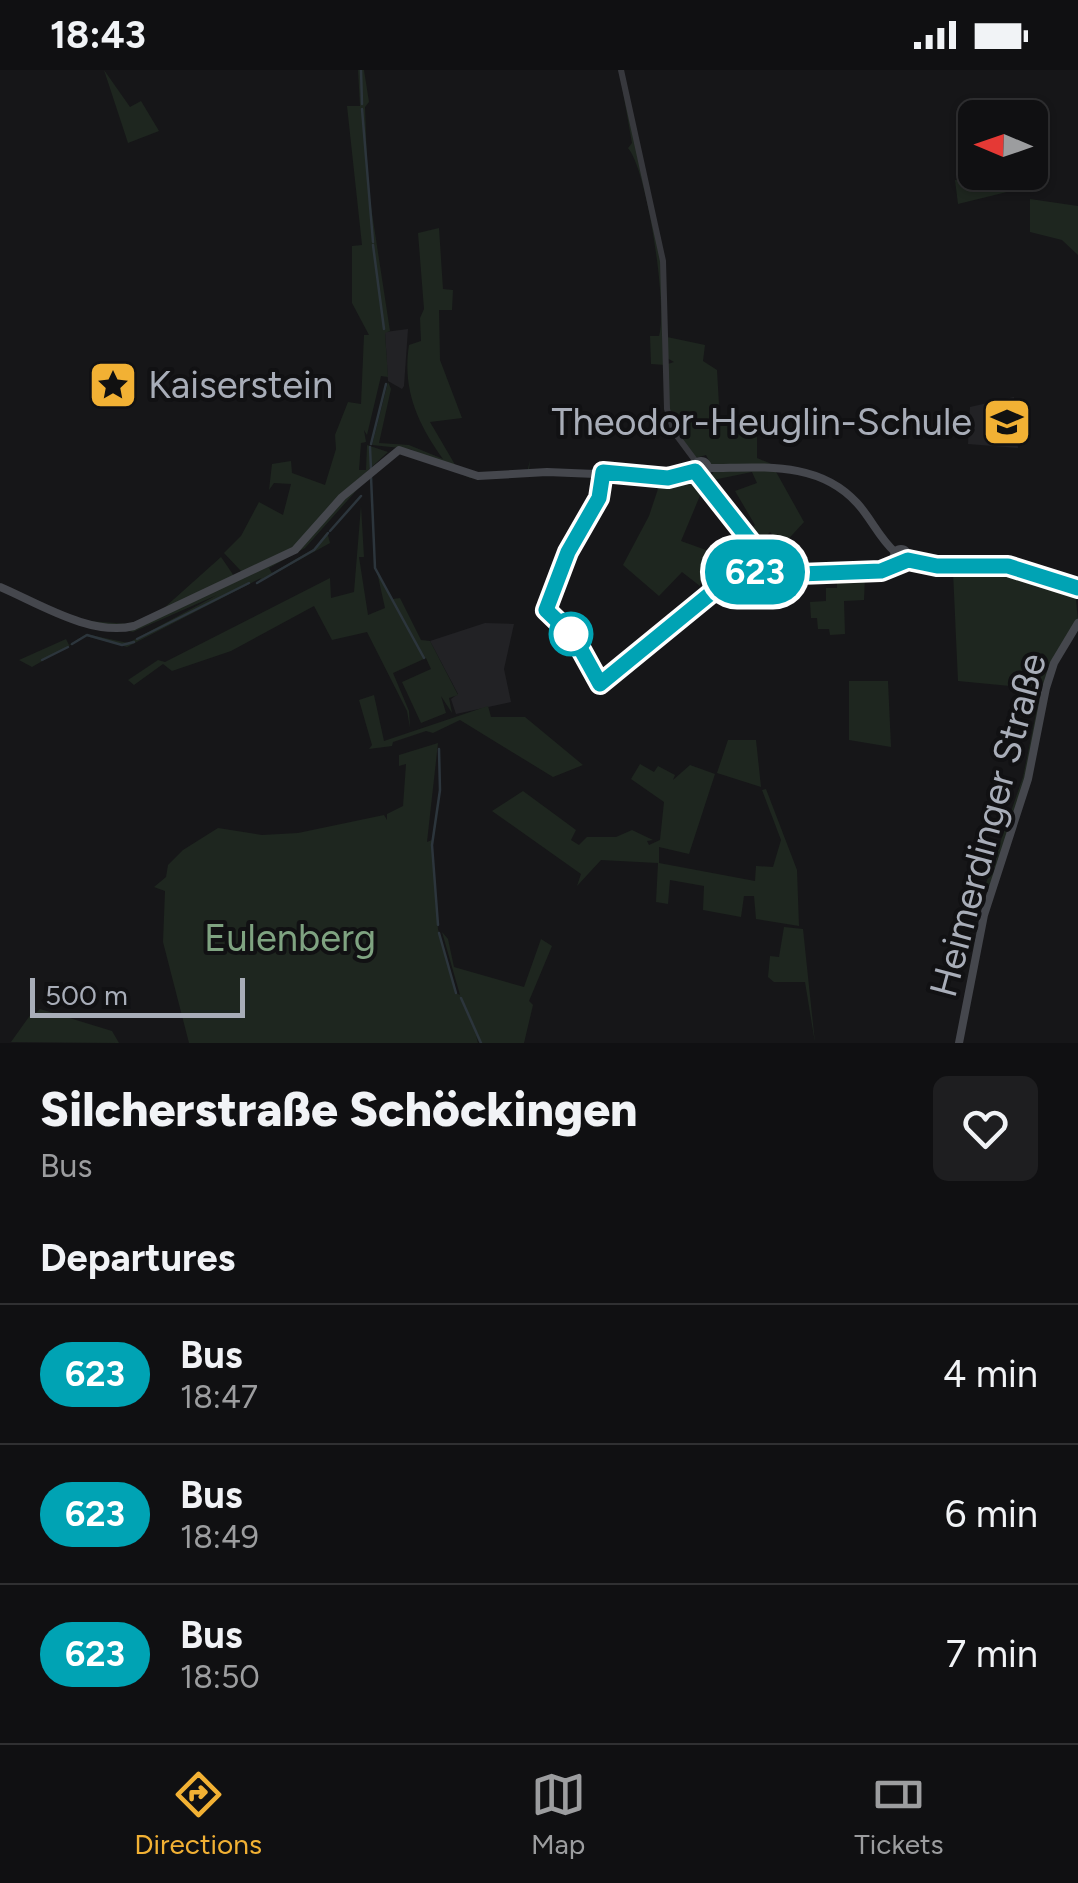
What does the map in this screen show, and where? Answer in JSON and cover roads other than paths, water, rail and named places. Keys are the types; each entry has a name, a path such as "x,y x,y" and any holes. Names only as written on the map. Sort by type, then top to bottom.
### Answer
{"main road":[{"path":"0,587 86,622 116,628 134,626 298,548 369,471 391,452 406,450 478,476 552,472 668,478 704,462 708,468 793,469 823,478 854,500 895,552 899,563 908,560 937,566 1013,566 1078,588"},
{"name":"Heimerdinger Straße","path":"960,1043 984,915 1031,768 1048,680 1078,624"}],"street":[{"path":"622,70 663,262 666,409 674,432 696,467"}],"waterway":[{"path":"361,70 362,104"},
{"path":"362,109 373,242"},
{"path":"373,245 384,329"},
{"path":"371,444 386,384"},
{"path":"370,447 371,469"},
{"path":"371,477 375,568 424,658"},
{"path":"330,531 361,496"},
{"path":"257,583 314,550 328,533"},
{"path":"137,639 249,583"},
{"path":"72,644 87,635 122,645 134,642"},
{"path":"42,660 68,647"},
{"path":"438,925 432,845 440,790 439,749"},
{"path":"439,933 456,993"},
{"path":"461,998 481,1043"}],"place":[{"name":"Kaiserstein","path":"113,385"},
{"name":"Theodor-Heuglin-Schule","path":"1007,422"}],"park label":[{"name":"Eulenberg","path":"290,938"}]}
